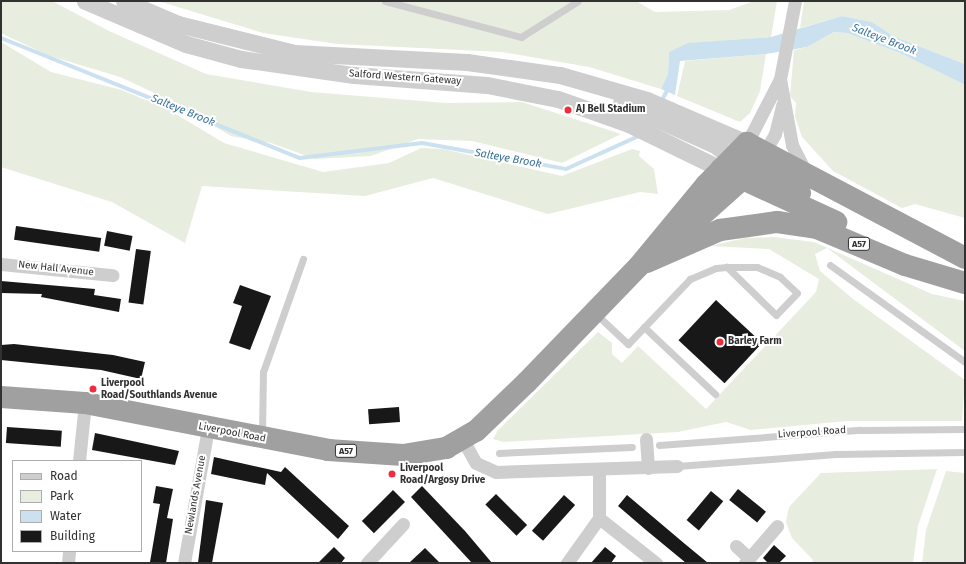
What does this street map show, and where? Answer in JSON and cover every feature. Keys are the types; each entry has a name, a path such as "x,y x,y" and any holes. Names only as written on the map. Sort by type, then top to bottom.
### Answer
{"highway":[{"path":"744,162 818,182 965,258"},
{"name":"A57","path":"744,162 835,212 868,237 965,279"},
{"name":"Liverpool Road","path":"1,397 85,403 261,439 328,450 403,456 427,453 463,440 476,431 639,266 685,232 744,162"},
{"name":"A57","path":"639,266 668,250 720,230 777,222 817,228 905,265 965,283"}],"street":[{"name":"Salford Western Gateway","path":"85,1 186,44 241,59 354,75 487,85 558,99 629,124 656,136 744,162"},
{"name":"Salford Western Gateway","path":"124,1 178,24 294,53 513,67 567,77 643,104 671,116 744,162"},
{"path":"744,162 780,79 794,3"},
{"path":"780,79 783,102 796,159 818,182"},
{"path":"744,162 775,134 783,102"},
{"name":"New Hall Avenue","path":"1,264 112,275"},
{"path":"79,460 85,403"},
{"name":"Newlands Avenue","path":"184,563 208,428"},
{"path":"646,439 648,468"},
{"path":"463,440 476,463 489,471 599,471 677,466"},
{"path":"567,563 600,518 599,471"},
{"path":"600,518 656,563"},
{"path":"367,563 403,524"},
{"path":"736,546 747,560 777,526"},
{"path":"68,563 69,552"}],"lane":[{"path":"385,1 521,37 578,1"},
{"path":"261,439 263,372 303,259"},
{"path":"830,265 965,362"},
{"path":"594,312 628,344 690,280 716,268 727,267 757,267 780,277 797,293 776,315 727,267"},
{"path":"644,327 715,394"},
{"name":"Liverpool Road","path":"659,445 860,430 965,429"},
{"path":"499,453 632,447"},
{"path":"677,466 836,454 965,452"}],"green space":[{"path":"1,1 52,1 109,31 206,74 311,92 446,103 522,102 621,134 562,163 472,141 418,139 371,156 315,159 271,143 231,136 174,102 120,77 47,55 1,33"},
{"path":"158,1 636,1 655,12 729,10 754,1 777,1 771,37 692,43 669,52 668,74 661,89 589,67 502,52 337,44 263,33"},
{"path":"804,1 965,1 965,64 895,37 872,22 842,16 800,28"},
{"path":"834,32 847,33 900,53 965,85 965,218 915,204 902,208 833,171 802,137 795,117 796,103 790,96 794,50 807,47"},
{"path":"1,42 51,72 122,90 169,110 224,143 323,172 389,163 421,148 443,149 562,176 632,149 640,151 639,156 654,169 658,194 640,192 548,214 433,178 365,196 202,186 185,243 112,202 1,167"},
{"path":"766,54 760,91 750,113 740,122 677,96 685,61"},
{"path":"773,237 814,242 932,294 965,301 965,351 827,248 815,254 820,271 853,299 965,380 962,421 847,421 751,430 726,422 678,432 503,442 493,439 498,430 598,332 612,343 612,354 622,363 638,346 706,409 816,292 819,279 769,249 710,246 745,238"},
{"path":"937,469 918,526 913,563 811,563 813,560 792,538 786,522 789,507 821,473"},
{"path":"946,471 965,473 965,563 922,563 926,530"}],"water":[{"path":"842,16 872,22 895,37 965,64 965,85 900,53 847,33 834,32 807,47 766,54 680,61 675,95 661,89 668,74 669,52 688,43 771,37"}],"building":[{"path":"16,226 101,238 99,252 14,240"},
{"path":"107,231 133,236 130,251 104,246"},
{"path":"136,249 151,251 143,305 128,302"},
{"path":"1,281 95,289 94,295 121,299 119,312 41,297 42,294 1,293"},
{"path":"240,285 271,296 250,350 229,343 242,306 233,303"},
{"name":"Barley Farm","path":"716,300 762,343 725,383 678,340"},
{"path":"14,344 113,355 145,362 141,379 101,370 1,360 1,345"},
{"path":"399,407 400,422 369,424 368,409"},
{"path":"7,427 62,431 61,447 6,443"},
{"path":"95,433 179,451 175,465 92,450"},
{"path":"214,457 281,472 285,467 349,526 338,539 267,473 265,485 211,474"},
{"path":"156,486 173,489 167,518 173,519 166,563 150,562 160,504 153,503"},
{"path":"422,486 465,531 492,563 472,563 411,497"},
{"path":"738,489 766,512 757,523 729,500"},
{"path":"393,490 405,502 374,533 362,521"},
{"path":"711,491 723,501 699,530 687,520"},
{"path":"496,494 527,525 517,536 485,505"},
{"path":"564,495 575,505 543,541 532,531"},
{"path":"627,495 708,563 686,563 646,530 618,506"},
{"path":"206,500 223,503 212,563 198,563"},
{"path":"774,545 786,556 779,563 768,563 763,558"},
{"path":"334,547 345,558 341,563 318,563"},
{"path":"605,547 616,556 611,563 591,563"},
{"path":"425,548 440,563 409,563"}],"waterway":[{"name":"Salteye Brook","path":"1,38 300,158 422,143 566,169 641,135"},
{"name":"Salteye Brook","path":"661,102 669,87"}],"place":[{"name":"AJ Bell Stadium","path":"568,110"},
{"name":"Barley Farm","path":"720,342"},
{"name":"Liverpool Road/Southlands Avenue","path":"93,389"},
{"name":"Liverpool Road/Argosy Drive","path":"392,474"}]}
